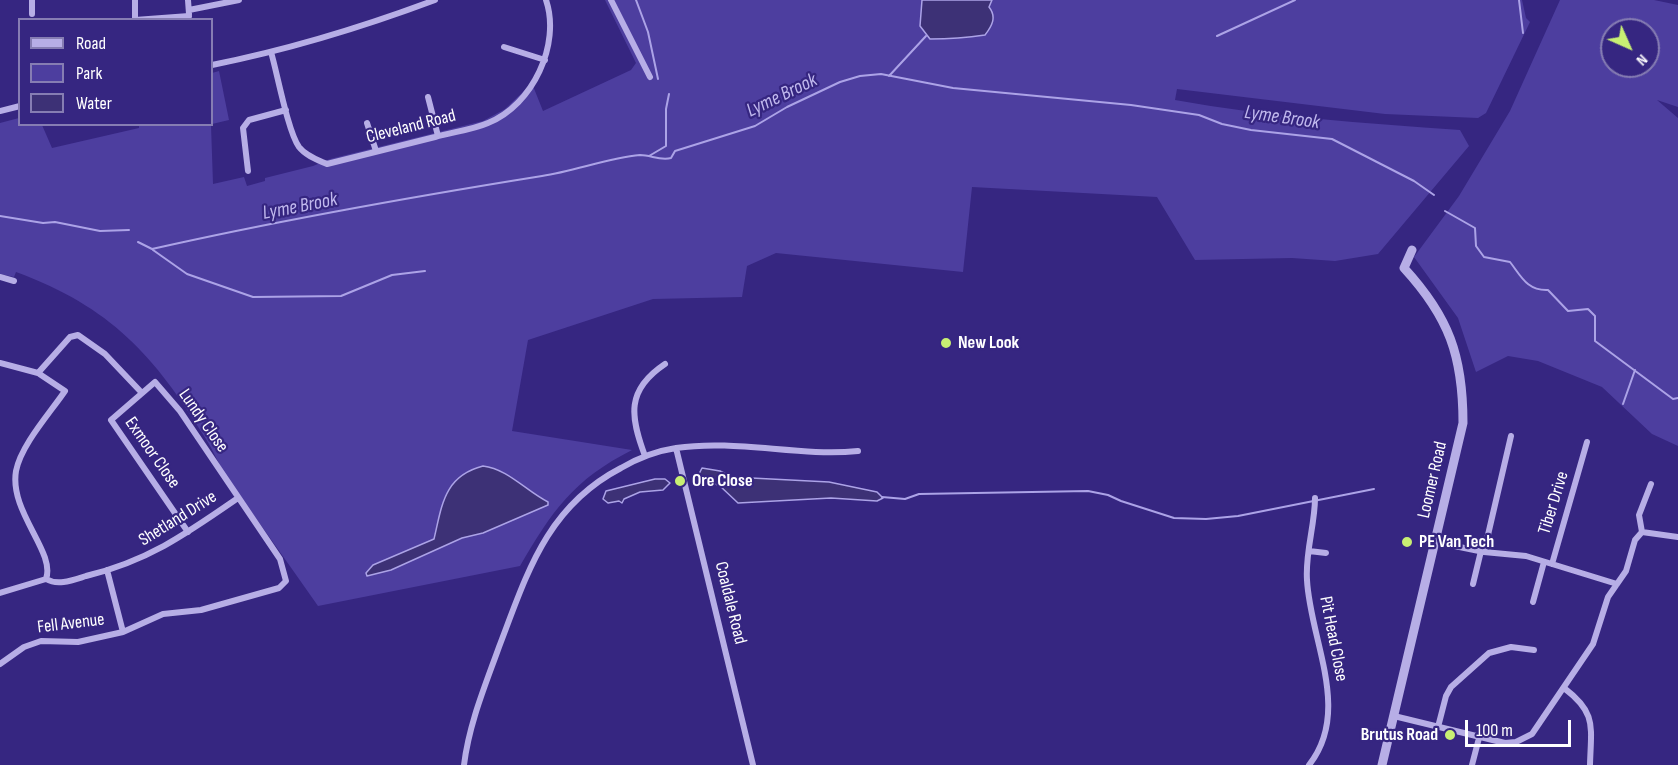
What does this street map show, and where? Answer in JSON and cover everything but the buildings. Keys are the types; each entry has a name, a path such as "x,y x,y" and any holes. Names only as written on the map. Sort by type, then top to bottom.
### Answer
{"street":[{"path":"32,0 32,14"},
{"path":"135,0 135,18"},
{"path":"188,0 189,15"},
{"path":"157,18 189,15 239,0"},
{"path":"213,65 271,52 435,0"},
{"name":"Cleveland Road","path":"271,52 286,110 299,147 314,159 327,164 490,123 528,90 545,60 551,15 546,0"},
{"path":"611,0 650,77"},
{"path":"504,47 545,60"},
{"path":"428,97 438,136"},
{"path":"0,111 18,106"},
{"path":"248,171 243,128 249,120 286,110"},
{"path":"367,123 376,151"},
{"name":"Loomer Road","path":"1382,765 1463,423 1463,392 1456,356 1443,317 1426,292 1404,268 1412,250"},
{"path":"0,277 14,281"},
{"path":"38,373 70,337 78,335 105,354 142,393"},
{"path":"0,363 38,373 65,392 23,453 16,469 14,488 20,508 46,560 46,579"},
{"path":"645,456 634,423 634,404 640,386 665,364"},
{"name":"Lundy Close","path":"142,393 155,382 167,395 238,498"},
{"name":"Exmoor Close","path":"142,393 111,420 188,532"},
{"path":"1473,584 1510,440 1518,445"},
{"name":"Tiber Drive","path":"1552,564 1587,442"},
{"path":"464,765 472,720 524,583 548,532 584,491 606,475 645,456 676,448 711,446 829,454 858,451"},
{"name":"Coaldale Road","path":"676,448 753,765"},
{"path":"1585,450 1592,452"},
{"path":"1642,532 1639,515 1649,487 1655,495"},
{"name":"Shetland Drive","path":"0,593 46,579 62,583 156,553 238,498 280,559 286,575 285,584 279,588 201,610 163,614 123,632"},
{"name":"Pit Head Close","path":"1309,765 1323,741 1329,704 1327,681 1309,610 1307,576 1315,517 1315,498"},
{"path":"1642,532 1678,537"},
{"path":"1394,716 1505,743 1525,739 1538,725 1593,644 1603,610 1630,560 1635,540 1642,532"},
{"path":"1435,542 1482,552 1510,553 1617,584"},
{"path":"1309,551 1326,554"},
{"path":"1533,602 1544,562"},
{"name":"Fell Avenue","path":"0,664 24,647 41,641 78,642 123,632 107,570"},
{"path":"1438,727 1446,696 1451,687 1489,653 1511,647 1534,650"},
{"path":"1564,688 1580,700 1588,712 1590,765"},
{"path":"1472,765 1479,738"}],"green space":[{"path":"605,0 1522,0 1526,18 1530,22 1486,113 1478,118 1385,114 1177,89 1175,100 1211,106 1317,119 1460,130 1469,146 1378,254 1335,261 1292,258 1195,260 1157,197 972,187 963,272 776,253 747,266 742,297 653,299 528,340 512,431 632,450 612,461 579,485 554,513 520,566 318,606 228,479 187,409 148,358 104,318 78,301 16,272 14,277 0,274 0,123 18,118 18,126 42,126 52,148 139,128 139,126 211,126 213,184 244,177 247,186 265,181 265,178 313,166 330,159 483,121 505,109 527,88 533,86 543,111 631,70 636,63"},
{"path":"1560,0 1654,0 1678,5 1678,107 1657,100 1678,118 1678,446 1652,434 1602,387 1538,361 1508,356 1476,372 1458,318 1414,257 1459,196 1510,111"},
{"path":"219,71 229,120 213,124 213,73"}],"water":[{"path":"922,0 992,0 989,7 993,14 993,21 985,35 930,39 920,26"},
{"path":"483,466 501,471 548,502 548,505 483,533 462,538 391,570 367,576 366,573 373,565 434,539 443,504 452,485 460,477"},
{"path":"702,468 720,471 732,477 829,482 877,492 883,498 877,501 831,498 738,503 720,486 698,476"},
{"path":"655,479 665,479 670,483 663,490 640,492 624,499 622,503 619,501 608,503 603,499 606,491"}],"waterway":[{"path":"636,0 648,32 658,79"},
{"path":"1217,36 1295,0"},
{"path":"1519,0 1523,33"},
{"path":"889,76 926,36"},
{"name":"Lyme Brook","path":"138,242 152,249 249,228 554,174 628,157 640,155 671,158 675,151 755,126 787,107 840,82 860,76 881,74 953,88 1131,105 1199,115 1222,124 1251,130 1332,139 1414,181 1434,195"},
{"path":"649,156 666,146 666,109 669,94"},
{"name":"Lyme Brook","path":"1445,211 1475,228 1476,246 1484,257 1510,262 1525,282 1535,288 1548,290 1568,311 1588,309 1595,316 1595,341 1673,399 1678,398"},
{"name":"Lyme Brook","path":"0,216 43,223 55,222 100,231 129,230"},
{"path":"153,250 187,274 253,297 341,296 392,275 425,271"},
{"path":"1623,404 1635,370"},
{"path":"882,497 905,499 919,494 1088,491 1108,495 1174,518 1206,519 1238,516 1374,489"}],"place":[{"name":"New Look","path":"946,343"},
{"name":"Ore Close","path":"680,481"},
{"name":"PE Van Tech","path":"1407,542"},
{"name":"Brutus Road","path":"1450,735"}]}
